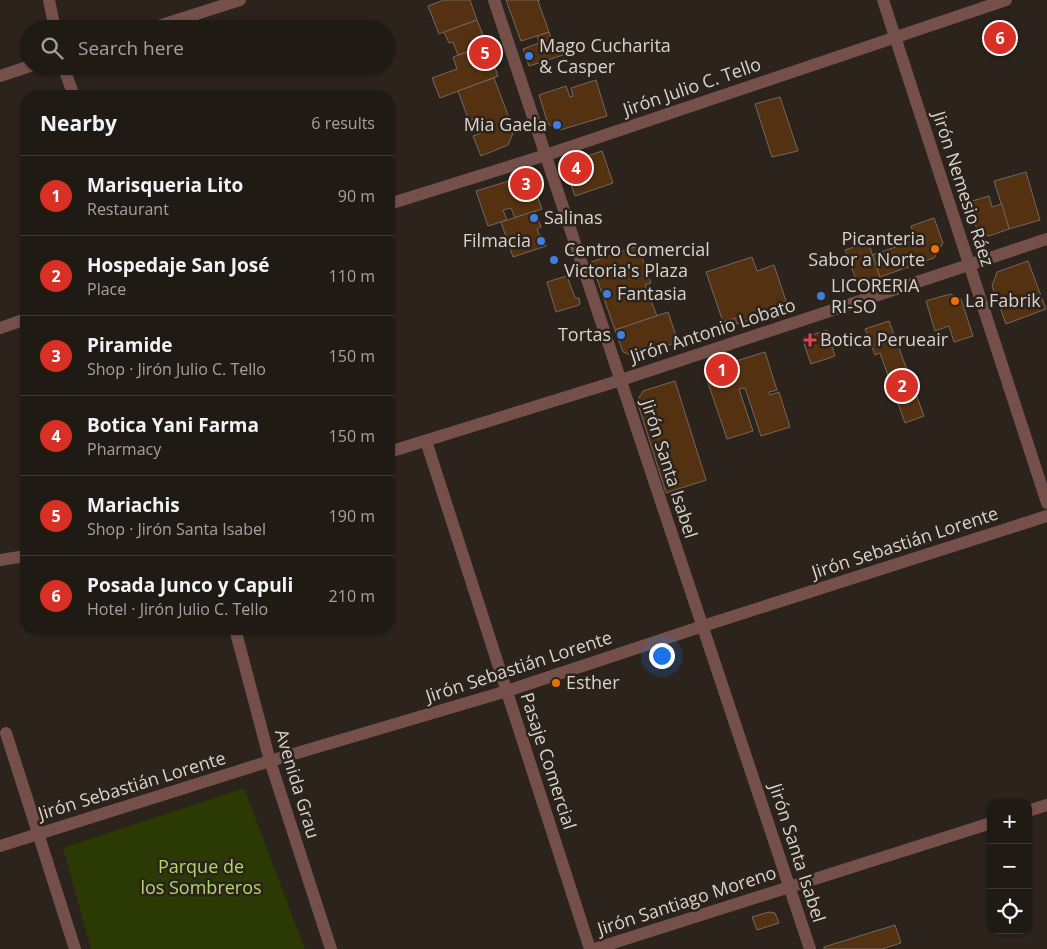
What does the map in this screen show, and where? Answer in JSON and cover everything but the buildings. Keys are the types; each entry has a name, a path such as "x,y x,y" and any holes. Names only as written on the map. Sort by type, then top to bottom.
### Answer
{"street":[{"path":"49,0 52,20"},
{"path":"177,20 240,0"},
{"name":"Jirón Santa Isabel","path":"494,0 810,949"},
{"name":"Jirón Nemesio Ráez","path":"883,0 1047,503"},
{"name":"Jirón Julio C. Tello","path":"395,202 546,155 1006,0"},
{"path":"0,76 20,69"},
{"path":"66,75 72,90"},
{"name":"Jirón Antonio Lobato","path":"395,450 621,380 1047,239"},
{"path":"0,328 20,321"},
{"name":"Pasaje Comercial","path":"426,441 592,949"},
{"name":"Jirón Sebastián Lorente","path":"0,846 270,761 507,691 1047,516"},
{"path":"0,560 20,557"},
{"name":"Avenida Grau","path":"236,635 270,761 331,949"},
{"path":"6,733 75,949"},
{"path":"1032,810 1046,807"},
{"name":"Jirón Santiago Moreno","path":"592,949 987,824"}],"green space":[{"name":"Parque de los Sombreros","path":"244,788 305,949 91,949 63,848"}],"place":[{"name":"Posada Junco y Capuli","path":"1000,38"},
{"name":"Mariachis","path":"485,53"},
{"name":"Mago Cucharita & Casper","path":"529,56"},
{"name":"Mia Gaela","path":"557,125"},
{"name":"Botica Yani Farma","path":"576,168"},
{"name":"Piramide","path":"526,184"},
{"name":"Salinas","path":"534,218"},
{"name":"Filmacia","path":"541,241"},
{"name":"Picanteria Sabor a Norte","path":"935,249"},
{"name":"Centro Comercial Victoria's Plaza","path":"554,260"},
{"name":"Fantasia","path":"607,294"},
{"name":"LICORERIA RI-SO","path":"821,296"},
{"name":"La Fabrik","path":"955,301"},
{"name":"Tortas","path":"621,335"},
{"name":"Botica Perueair","path":"810,340"},
{"name":"Marisqueria Lito","path":"722,370"},
{"name":"Hospedaje San José","path":"902,386"},
{"name":"Esther","path":"556,683"}]}
